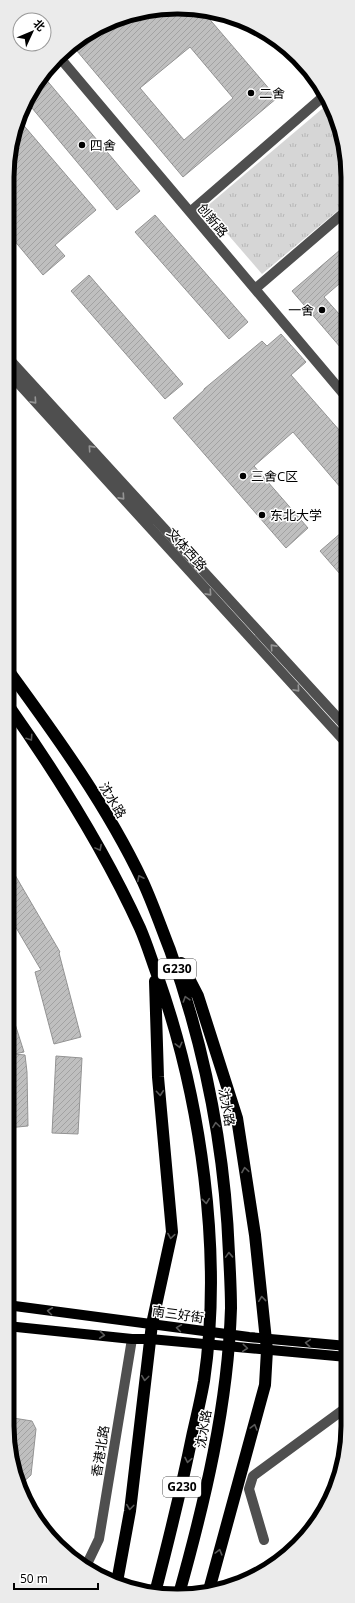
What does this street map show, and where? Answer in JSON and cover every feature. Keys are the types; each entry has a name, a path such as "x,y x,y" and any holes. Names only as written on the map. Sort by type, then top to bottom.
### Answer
{"highway":[{"name":"沈水路","path":"14,678 59,741 105,812 143,882 180,978 193,1019 204,1061 214,1112 228,1216 231,1308 225,1383 219,1427 206,1492 180,1589"},
{"name":"沈水路","path":"14,714 94,838 129,905 141,931 171,1015 191,1094 207,1215 210,1307 204,1381 182,1489 157,1588"},
{"path":"158,919 198,996 237,1118 255,1235 267,1345 265,1385 210,1586"},
{"path":"118,1578 130,1511 152,1324 172,1232 158,1077 155,970"}],"main road":[{"name":"南三好街","path":"14,1306 152,1324 267,1345 341,1346"},
{"path":"14,1327 132,1339 267,1345 341,1356"}],"street":[{"name":"创新路","path":"63,61 341,391"},
{"path":"190,212 321,99"},
{"path":"255,289 341,215"},
{"name":"文体西路","path":"14,365 341,723"},
{"name":"文体西路","path":"14,379 341,738"},
{"name":"香港北路","path":"88,1562 99,1539 132,1339"},
{"path":"264,1540 249,1489 253,1476 341,1411"}],"green space":[{"path":"325,107 329,115 340,156 341,208 262,274 205,208"}],"building":[{"name":"二舍","path":"167,14 188,14 207,17 277,98 183,177 76,50 78,48 115,26 146,17","holes":["190,47 233,98 184,140 140,88"]},
{"name":"四舍","path":"47,80 140,191 117,210 30,106"},
{"path":"23,125 96,210 55,245 65,256 43,275 14,240 14,167 17,146"},
{"path":"155,215 248,322 229,339 135,232"},
{"name":"一舍","path":"341,249 341,282 324,297 341,316 341,348 292,291"},
{"path":"89,275 183,384 165,399 71,291"},
{"path":"281,334 306,362 291,375 341,432 341,488 293,432 254,466 308,528 286,548 173,418 204,389 262,341 267,346"},
{"path":"341,533 341,575 320,551"},
{"path":"14,873 60,952 59,953 81,1037 54,1044 35,972 41,970 14,924"},
{"path":"14,1021 24,1052 14,1054"},
{"path":"14,1054 25,1055 27,1072 28,1126 14,1127"},
{"path":"56,1056 82,1058 78,1134 52,1133"},
{"path":"14,1418 32,1421 36,1429 31,1475 24,1481 15,1447"}],"place":[{"name":"二舍","path":"251,93"},
{"name":"四舍","path":"82,145"},
{"name":"一舍","path":"322,310"},
{"name":"三舍C区","path":"243,476"},
{"name":"东北大学","path":"262,515"}]}
